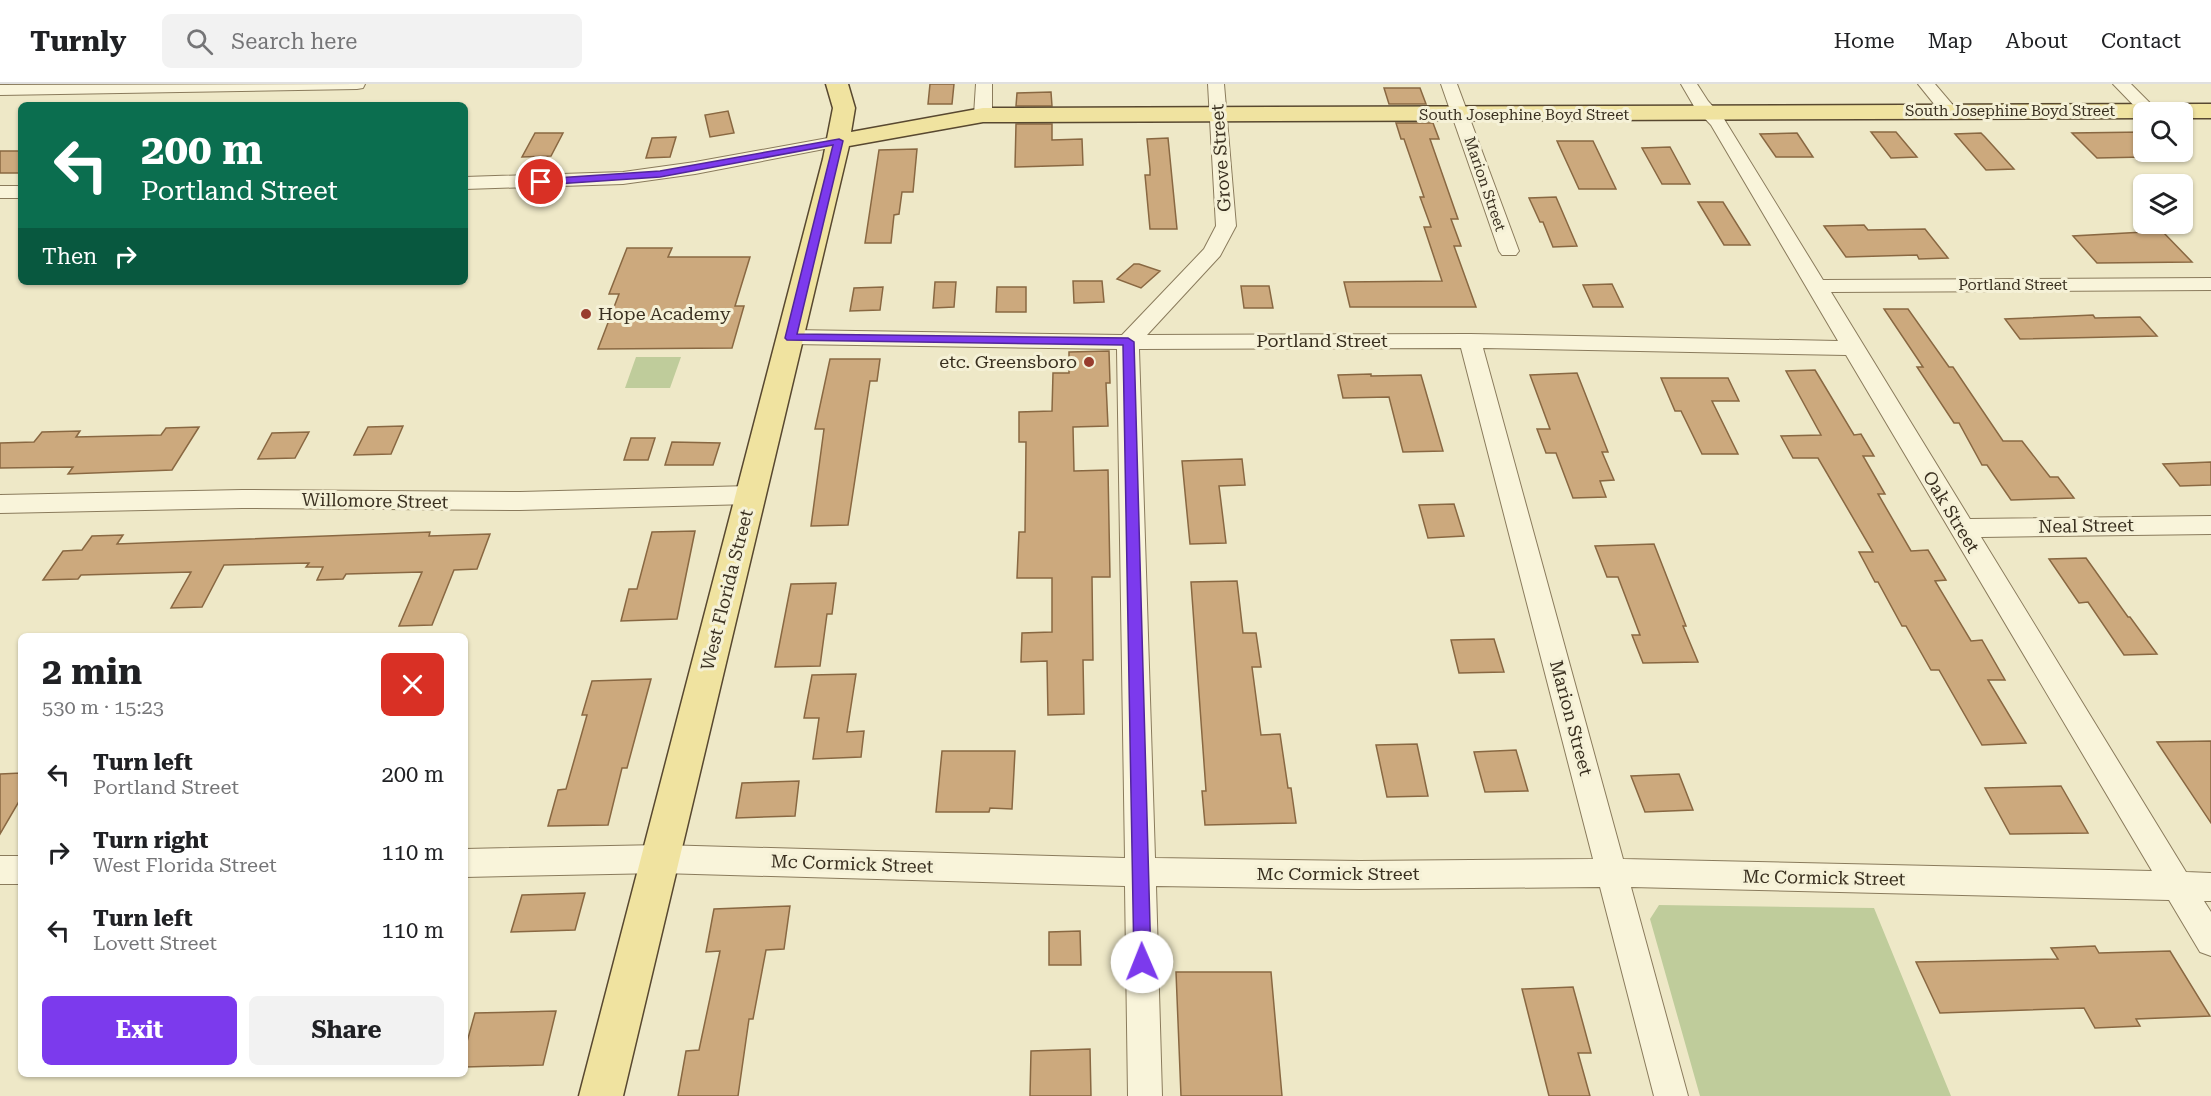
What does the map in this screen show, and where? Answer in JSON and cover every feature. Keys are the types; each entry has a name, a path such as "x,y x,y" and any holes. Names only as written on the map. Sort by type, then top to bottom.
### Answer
{"main road":[{"name":"West Florida Street","path":"602,1096 839,141 844,108 837,84"},
{"name":"South Josephine Boyd Street","path":"839,141 983,115 2133,111"},
{"name":"South Josephine Boyd Street","path":"2193,111 2211,111"}],"street":[{"path":"0,90 87,86 357,84"},
{"path":"983,115 984,84"},
{"name":"Grove Street","path":"1128,342 1213,252 1226,226 1216,84"},
{"name":"Marion Street","path":"1449,84 1509,251"},
{"name":"Oak Street","path":"1689,84 1718,123 2211,941"},
{"path":"1926,84 1949,111"},
{"path":"2121,84 2140,102"},
{"path":"468,183 623,178 695,168 839,141"},
{"path":"0,192 18,192"},
{"name":"Portland Street","path":"1816,286 2211,284"},
{"name":"Portland Street","path":"791,338 1128,342 1470,341 1853,348"},
{"name":"Marion Street","path":"1470,341 1671,1096"},
{"path":"1128,342 1145,1096"},
{"name":"Willomore Street","path":"0,504 243,499 520,501 750,495"},
{"name":"Neal Street","path":"1961,528 2211,525"},
{"name":"Mc Cormick Street","path":"468,862 661,859 1140,872 1360,875 1612,873 2211,886"},
{"path":"0,870 18,870"}],"green space":[{"path":"636,357 681,357 670,388 625,388"},
{"path":"1659,905 1874,908 1951,1096 1700,1096 1650,919"}],"building":[{"path":"930,84 954,84 952,104 928,104"},
{"path":"1384,88 1420,88 1426,104 1389,104"},
{"path":"1051,92 1052,106 1016,106 1017,93"},
{"path":"728,111 734,133 710,137 705,115"},
{"path":"1396,123 1433,123 1439,139 1430,139 1458,219 1451,219 1461,246 1454,246 1476,307 1350,307 1344,282 1442,281 1424,227 1431,227 1420,197 1424,197 1404,139 1401,139"},
{"path":"1016,124 1052,124 1052,140 1082,139 1083,165 1015,167"},
{"path":"1871,132 1896,132 1917,157 1891,158"},
{"path":"2133,132 2133,157 2097,158 2072,133"},
{"path":"535,133 563,133 551,156 522,157"},
{"path":"1797,133 1813,157 1776,157 1760,134"},
{"path":"1981,133 2014,169 1986,170 1955,134"},
{"path":"676,137 670,157 646,158 652,138"},
{"path":"1168,138 1177,229 1150,229 1145,175 1150,175 1147,139"},
{"path":"1557,141 1593,141 1616,189 1579,189"},
{"path":"1670,147 1690,184 1662,184 1642,148"},
{"path":"917,149 913,192 902,192 899,214 894,215 891,243 865,243 879,150"},
{"path":"0,151 18,151 18,173 0,173"},
{"path":"1556,197 1577,246 1553,247 1543,222 1540,222 1529,198"},
{"path":"1698,202 1723,202 1750,245 1724,245"},
{"path":"1864,225 1868,230 1925,229 1948,258 1919,259 1917,255 1846,257 1824,226"},
{"path":"2133,233 2165,234 2192,262 2097,263 2073,236"},
{"path":"627,248 672,248 668,257 750,257 735,306 744,306 732,348 598,349 619,294 609,294"},
{"path":"1134,264 1160,271 1141,288 1117,279"},
{"path":"1073,281 1102,281 1104,302 1074,303"},
{"path":"935,282 956,282 954,307 933,308"},
{"path":"1612,284 1623,307 1593,307 1583,285"},
{"path":"1241,286 1269,286 1273,308 1244,308"},
{"path":"883,287 880,310 850,311 854,288"},
{"path":"997,287 1026,287 1026,312 996,312"},
{"path":"1884,309 1908,309 1949,367 1953,367 2003,441 2022,441 2050,477 2058,477 2074,498 2011,500 1987,465 1982,465 1959,423 1954,423 1917,367 1923,367"},
{"path":"2093,315 2095,318 2140,317 2157,336 2020,339 2005,319"},
{"path":"1109,351 1110,383 1106,383 1108,426 1073,427 1074,471 1108,470 1110,577 1092,577 1093,660 1083,660 1084,714 1048,715 1047,661 1021,662 1022,633 1052,632 1052,578 1017,578 1019,532 1025,532 1026,442 1019,442 1019,412 1052,411 1053,373 1069,373 1069,352"},
{"path":"830,359 880,359 877,381 870,381 848,525 811,526 824,429 815,429"},
{"path":"1815,370 1854,435 1861,434 1874,456 1863,456 1885,494 1878,494 1911,551 1928,550 1946,580 1935,581 1971,641 1982,640 2005,680 1988,680 2026,743 1982,745 1939,670 1931,670 1906,626 1902,626 1878,582 1875,582 1859,552 1873,552 1818,458 1793,458 1781,436 1821,435 1786,371"},
{"path":"1577,373 1608,452 1602,452 1614,480 1600,481 1606,497 1573,498 1556,453 1546,453 1537,429 1550,429 1530,375"},
{"path":"1371,374 1371,376 1421,375 1443,451 1403,452 1389,397 1343,398 1338,375"},
{"path":"1661,378 1728,378 1739,401 1712,401 1738,454 1702,454 1681,411 1675,411"},
{"path":"403,426 391,454 354,455 368,427"},
{"path":"199,427 172,470 68,474 73,467 0,468 0,443 34,442 42,432 80,431 76,437 161,435 166,428"},
{"path":"309,432 295,458 258,459 272,433"},
{"path":"631,438 655,438 648,460 624,460"},
{"path":"672,442 720,443 713,465 665,465"},
{"path":"1242,459 1245,485 1219,486 1226,543 1190,544 1182,461"},
{"path":"2211,462 2211,485 2180,486 2163,464"},
{"path":"1454,504 1464,536 1428,538 1419,505"},
{"path":"695,531 677,619 621,621 629,589 637,589 652,532"},
{"path":"430,532 429,536 490,534 477,569 454,570 432,625 399,626 422,572 346,574 343,579 317,580 323,567 306,567 309,563 224,565 202,607 171,608 191,572 81,575 78,579 43,580 63,551 82,550 92,536 123,535 117,544"},
{"path":"1654,544 1698,662 1643,663 1632,635 1640,635 1618,577 1607,577 1595,546"},
{"path":"2086,558 2157,654 2124,655 2088,602 2079,603 2049,559"},
{"path":"1237,581 1243,633 1256,633 1261,667 1252,667 1261,735 1280,734 1296,823 1205,825 1202,791 1206,791 1191,582"},
{"path":"836,583 832,614 827,614 820,666 775,667 791,584"},
{"path":"1494,639 1504,672 1459,673 1451,640"},
{"path":"856,674 847,732 864,731 861,757 813,759 819,718 804,718 812,675"},
{"path":"651,679 627,768 622,768 608,825 548,826 558,790 566,789 587,715 582,715 592,681"},
{"path":"2211,741 2211,823 2157,742"},
{"path":"1417,744 1428,796 1387,797 1376,745"},
{"path":"1516,750 1528,791 1485,792 1474,752"},
{"path":"942,751 1015,751 1012,809 990,808 989,812 936,812"},
{"path":"18,773 18,803 0,834 0,774"},
{"path":"1679,774 1693,810 1645,812 1631,776"},
{"path":"799,781 795,816 736,818 742,783"},
{"path":"2061,786 2088,833 2010,834 1985,788"},
{"path":"585,893 575,930 511,932 522,895"},
{"path":"790,906 784,949 766,950 753,1019 749,1019 738,1096 678,1096 686,1051 699,1050 720,951 706,952 714,909"},
{"path":"1080,931 1081,965 1049,965 1049,932"},
{"path":"2095,946 2099,953 2170,951 2210,1016 2136,1019 2140,1026 2095,1028 2084,1008 1940,1013 1916,962 2058,959 2051,948"},
{"path":"1176,972 1271,972 1282,1096 1181,1096"},
{"path":"1573,987 1591,1053 1578,1053 1590,1096 1549,1096 1522,989"},
{"path":"556,1011 543,1065 468,1067 468,1038 475,1013"},
{"path":"1090,1049 1091,1096 1030,1096 1031,1051"}],"place":[{"name":"Hope Academy","path":"586,314"},
{"name":"etc. Greensboro","path":"1089,362"}],"route":[{"path":"541,182 660,174 839,141 791,338 1128,342 1142,962"}]}
